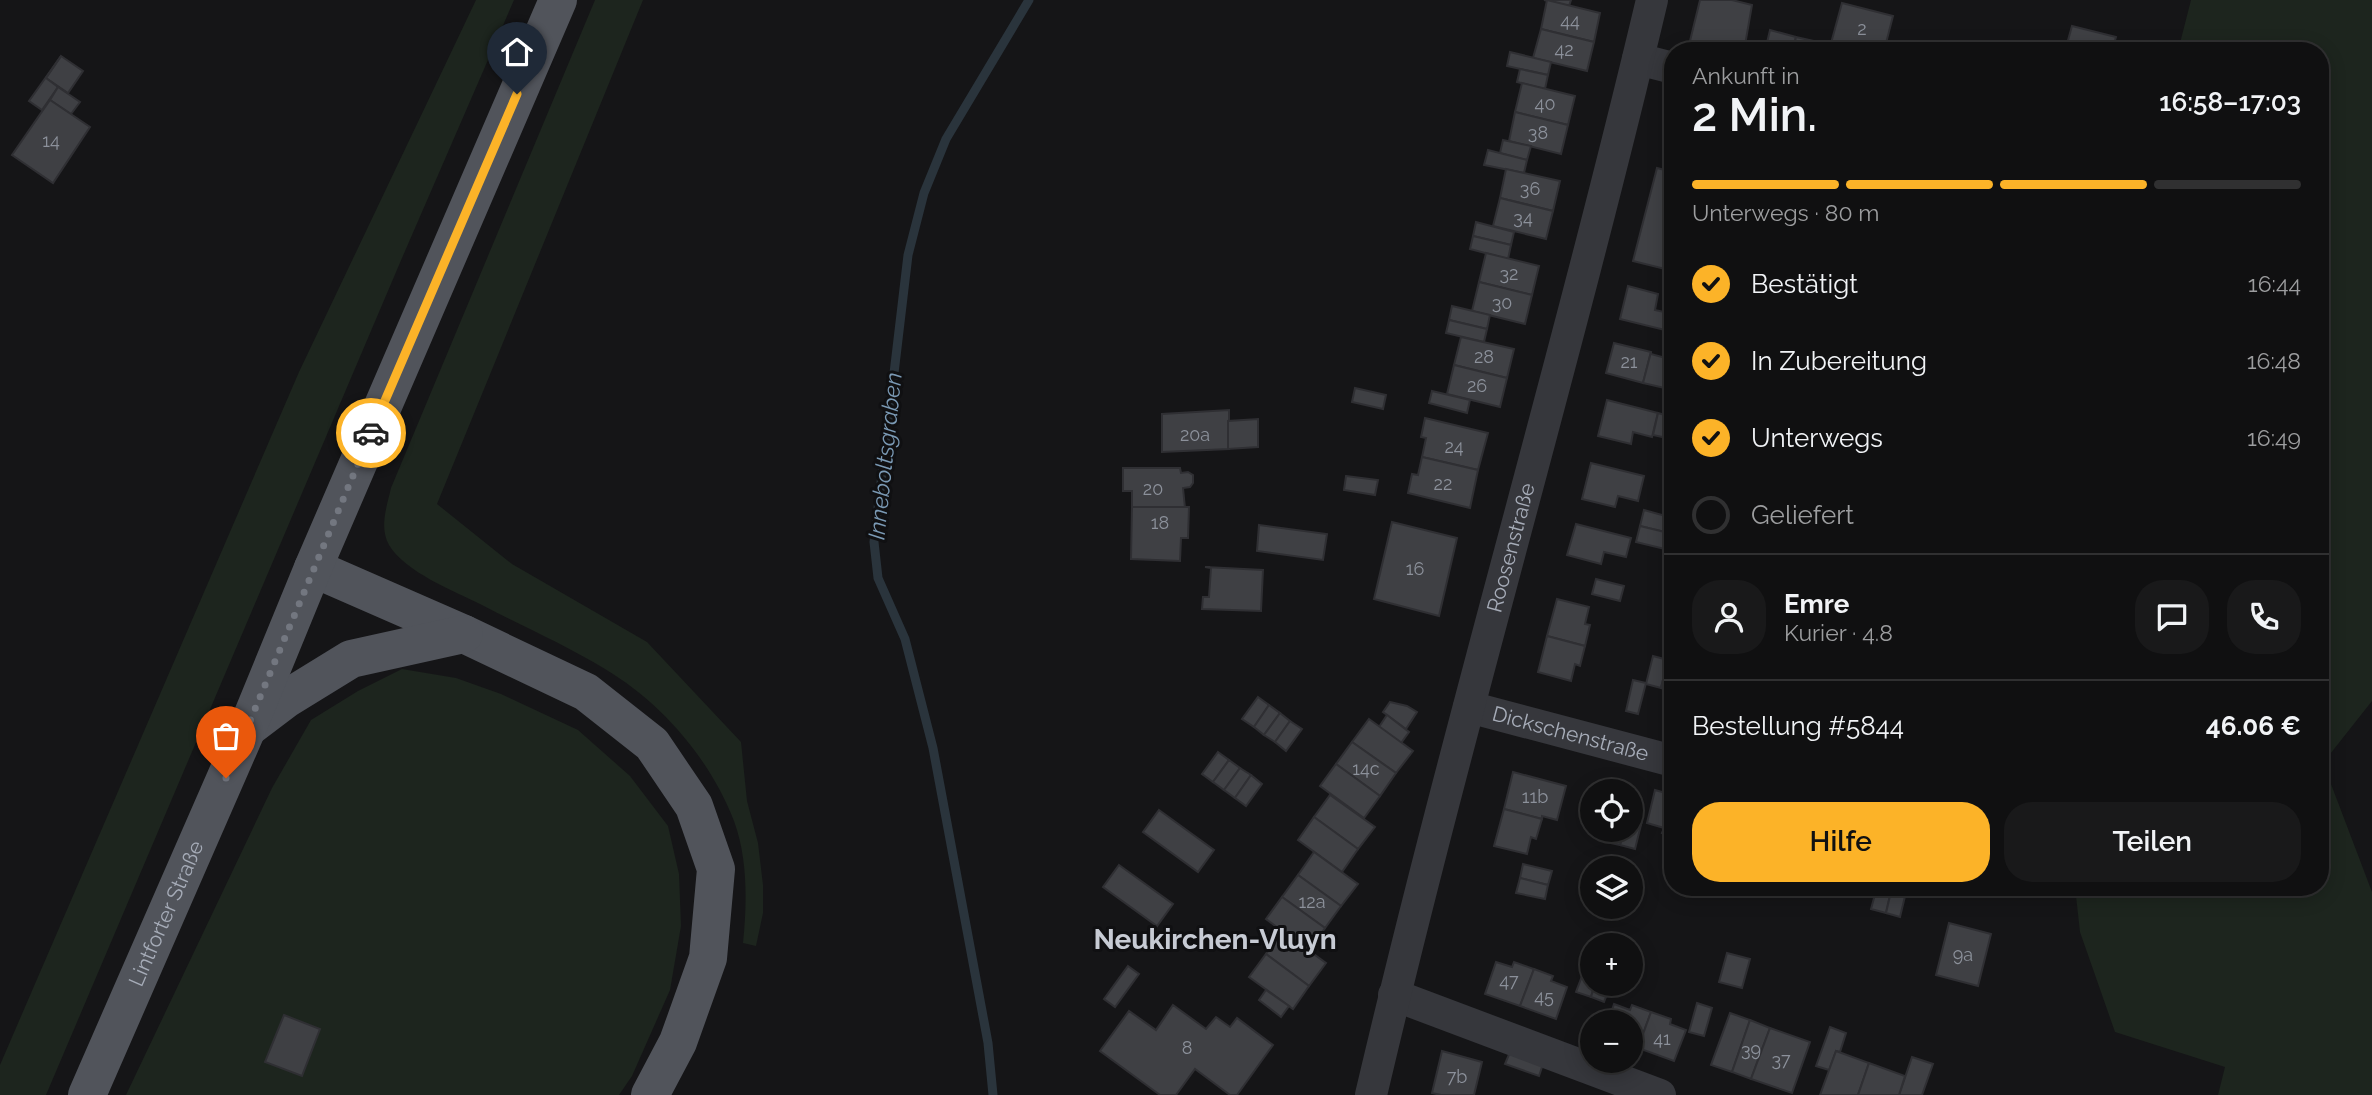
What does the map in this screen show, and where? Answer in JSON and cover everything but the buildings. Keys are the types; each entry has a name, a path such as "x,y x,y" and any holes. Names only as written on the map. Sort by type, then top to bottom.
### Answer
{"main road":[{"name":"Lintforter Straße","path":"87,1095 247,729 313,568 558,0"},
{"path":"313,568 464,634 586,692 652,744 694,806 716,869 708,958 678,1042 650,1095"},
{"path":"247,729 286,699 351,659 464,634"}],"street":[{"name":"Roosenstraße","path":"1371,1095 1394,995 1652,0"},
{"path":"1638,59 1664,66"},
{"name":"Dickschenstraße","path":"1469,707 1664,759"},
{"path":"1394,995 1660,1095"}],"shaded area":[{"path":"476,0 514,0 46,1095 0,1095 0,1065 299,372"},
{"path":"595,0 643,0 437,504 512,564 647,642 741,742 747,801 758,843 763,885 763,913 756,946 743,943 745,882 742,851 734,821 712,776 682,734 646,698 605,669 418,572 396,555 386,538 385,516 391,488"},
{"path":"2191,0 2372,0 2372,701 2329,755 2329,42 2180,42"},
{"path":"402,669 456,678 501,694 578,730 630,776 668,826 679,874 681,926 670,990 632,1076 619,1095 126,1095 272,788 311,720 358,691"},
{"path":"2329,779 2372,892 2372,1095 2218,1095 2225,1067 2115,1032 2080,932 2076,896 2329,896"}],"waterway":[{"name":"Inneboltsgraben","path":"993,1095 988,1043 933,748 905,639 878,578 874,542 908,255 924,193 946,139 1029,0"}],"way so far":[{"path":"226,778 371,433"}],"district":[{"name":"Neukirchen-Vluyn","path":"1215,939"}],"route":[{"path":"371,433 517,94"}]}
